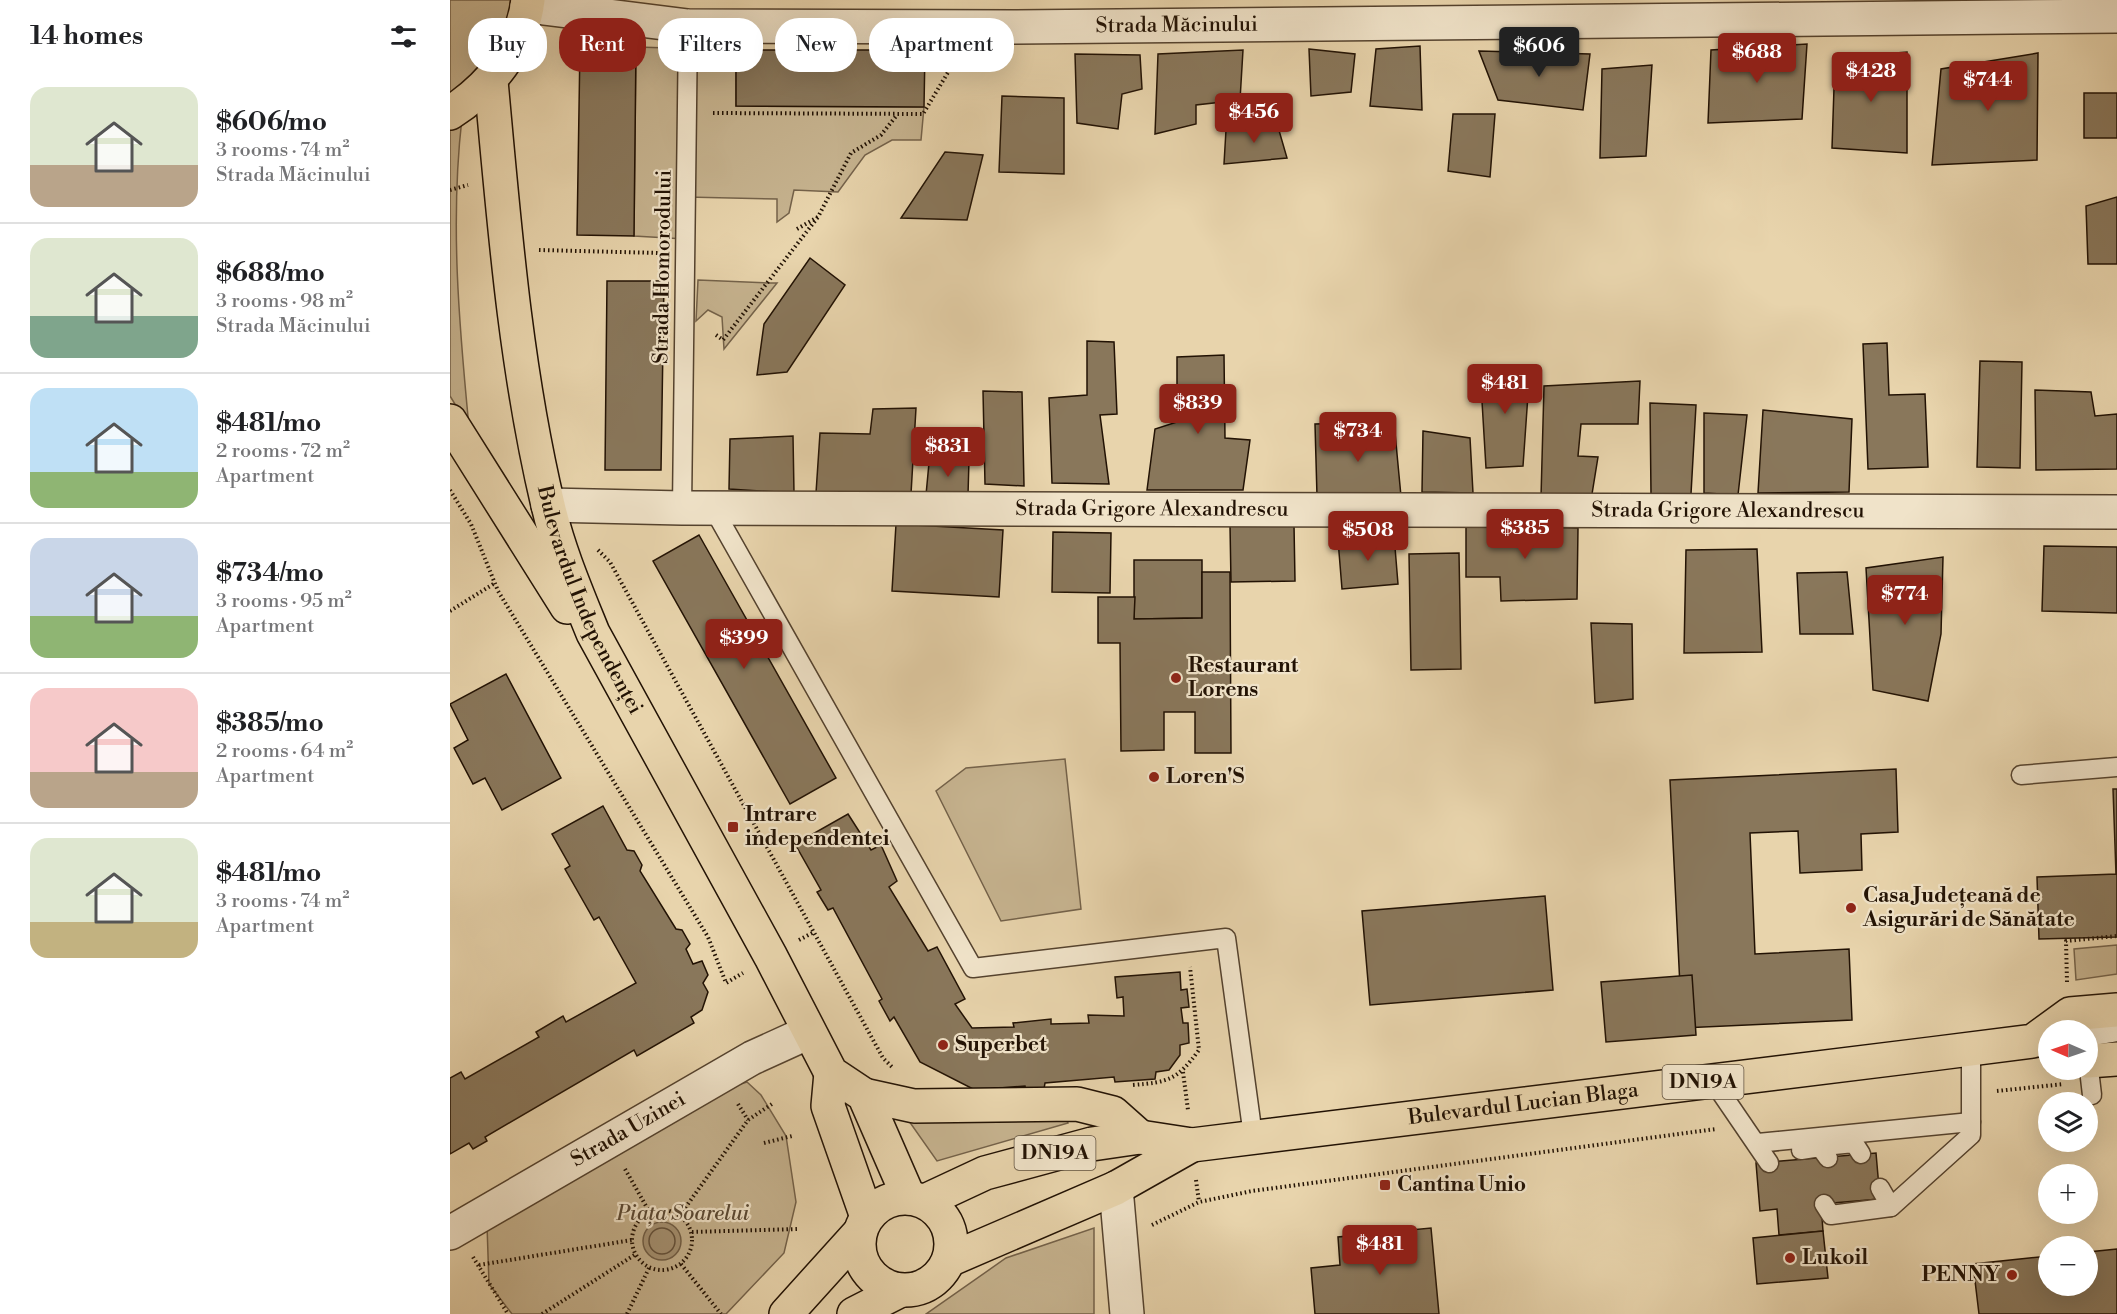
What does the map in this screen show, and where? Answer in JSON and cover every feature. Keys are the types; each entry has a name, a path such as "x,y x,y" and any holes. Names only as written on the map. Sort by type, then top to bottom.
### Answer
{"main road":[{"path":"450,113 472,99 491,81 507,58 519,33 527,3"},
{"name":"Bulevardul Independenței","path":"491,81 508,262 524,378 548,505 570,577 593,633 831,1073 864,1095"},
{"path":"450,421 657,749"},
{"name":"Bulevardul Lucian Blaga","path":"2064,1020 2070,1014 2117,1010"},
{"name":"Bulevardul Lucian Blaga","path":"917,1199 1024,1160 1092,1144 1140,1137 1192,1145 1971,1049 2038,1045"},
{"path":"2098,1070 2117,1059"},
{"path":"786,1314 863,1224 878,1206 893,1199 917,1199 939,1212 948,1227 951,1244 949,1260 941,1274 930,1284 915,1290 899,1291 880,1285 866,1271 858,1252 863,1224 828,1106 831,1073"},
{"path":"864,1095 924,1106 1077,1104 1113,1113 1140,1137"},
{"path":"864,1095 917,1199"},
{"name":"Bulevardul Lucian Blaga","path":"949,1260 1116,1188 1192,1145"},
{"path":"854,1314 899,1291"}],"street":[{"name":"Strada Măcinului","path":"527,3 658,22"},
{"name":"Strada Măcinului","path":"1014,25 1289,12 2117,16"},
{"name":"Strada Măcinului","path":"763,26 869,27"},
{"name":"Strada Grigore Alexandrescu","path":"548,505 697,508 2117,512"},
{"name":"Strada Uzinei","path":"460,1242 752,1058 809,1032"},
{"path":"1116,1188 1127,1314"}],"lane":[{"name":"Strada Homorodului","path":"687,72 685,254 697,508"},
{"path":"697,508 973,968 1226,938 1253,1136"},
{"path":"2021,776 2117,766"},
{"path":"2098,1035 2117,1032"},
{"path":"1825,1212 1859,1206 1891,1207 1971,1136 1971,1049"},
{"path":"1713,1081 1746,1125 1764,1154"},
{"path":"1764,1154 1971,1122"},
{"path":"1764,1154 1790,1156 1824,1153 1854,1143 1861,1154"},
{"path":"1880,1188 1891,1207"}],"path":[{"path":"687,112 923,114 948,72"},
{"path":"716,335 723,340 818,216 851,153 881,135 897,114"},
{"path":"797,229 818,216"},
{"path":"536,249 685,254"},
{"path":"450,490 471,524 495,583 708,937 726,983"},
{"path":"596,549 610,562 883,1058 895,1070"},
{"path":"450,611 495,583"},
{"path":"2067,992 2066,941 2117,936"},
{"path":"1132,1085 1166,1082 1183,1072 1199,1050 1187,943"},
{"path":"1971,1095 2064,1080"},
{"path":"738,1104 748,1120"},
{"path":"680,1215 748,1120 772,1104"},
{"path":"1150,1225 1198,1202 1252,1191 1746,1125"},
{"path":"764,1143 792,1136"},
{"path":"624,1167 650,1212"},
{"path":"670,1211 680,1215 692,1232 690,1252 681,1264 668,1270 649,1268 636,1254 632,1240 636,1226 650,1212 670,1211"},
{"path":"692,1232 798,1229"},
{"path":"478,1265 632,1240"},
{"path":"460,1242 478,1265 508,1314"},
{"path":"542,1314 636,1254"},
{"path":"681,1264 721,1314"},
{"path":"627,1314 649,1268"}],"green space":[{"path":"450,0 528,0 516,18 468,18 468,72 478,72 450,113"},
{"path":"646,47 658,48 658,72 736,72 736,106 924,107 921,140 892,140 865,155 838,192 794,190 789,213 777,222 777,199 686,197 685,239 634,236 636,72 646,72"},
{"path":"462,118 458,157 456,234 459,311 469,427 450,396 450,123"},
{"path":"698,280 777,283 724,349 722,317 708,310 696,321"},
{"path":"1065,759 1081,909 1001,921 936,791 966,768"},
{"path":"2117,945 2117,974 2076,980 2074,949"},
{"name":"Piața Soarelui","path":"747,1082 761,1095 786,1136 796,1202 784,1253 726,1314 512,1314 489,1284 487,1225 664,1108"},
{"path":"904,1114 1065,1114 1068,1123 937,1161"},
{"path":"1094,1228 1094,1314 926,1314 1006,1258"}],"water":[{"path":"662,1222 675,1228 681,1241 675,1254 662,1260 649,1254 643,1241 649,1228"}],"building":[{"path":"1807,44 1802,119 1708,123 1711,50"},
{"path":"1420,46 1422,110 1370,106 1376,49"},
{"path":"1309,49 1355,54 1351,92 1311,96"},
{"path":"763,50 775,50 775,72 857,72 857,50 869,50 869,72 925,72 924,107 736,106 736,72 763,72"},
{"path":"1243,50 1240,100 1196,105 1196,124 1155,134 1158,54"},
{"path":"1479,51 1590,54 1583,110 1498,100"},
{"path":"1907,52 1907,153 1832,148 1835,58"},
{"path":"2038,53 2037,160 1932,165 1941,69"},
{"path":"1075,54 1140,55 1142,89 1122,94 1118,129 1077,123"},
{"path":"1652,65 1646,156 1600,158 1602,69"},
{"path":"580,72 636,72 634,236 577,235"},
{"path":"2084,93 2117,93 2117,138 2084,138"},
{"path":"1002,96 1064,98 1064,174 999,172"},
{"path":"1453,114 1495,114 1490,177 1448,171"},
{"path":"1276,120 1287,158 1224,164 1226,130"},
{"path":"945,152 983,155 967,220 901,218"},
{"path":"2117,197 2117,264 2088,264 2086,206"},
{"path":"810,258 845,285 787,372 757,375 764,324"},
{"path":"607,281 664,281 661,470 605,470"},
{"path":"1087,341 1114,342 1117,414 1100,415 1109,484 1052,483 1049,398 1087,395"},
{"path":"1887,343 1889,395 1925,394 1928,467 1868,469 1863,344"},
{"path":"1224,355 1225,438 1250,440 1243,490 1147,490 1155,429 1177,422 1177,357"},
{"path":"1980,361 2022,362 2020,468 1977,467"},
{"path":"1530,366 1523,466 1486,468 1480,368"},
{"path":"1640,381 1638,424 1581,424 1578,456 1598,457 1592,494 1541,497 1544,386"},
{"path":"2035,390 2091,392 2095,416 2117,414 2117,469 2036,470"},
{"path":"983,391 1022,392 1024,486 985,484"},
{"path":"1650,403 1696,405 1691,494 1651,494"},
{"path":"916,408 911,494 816,493 820,433 870,434 873,409"},
{"path":"1763,410 1852,419 1849,492 1758,493"},
{"path":"1704,413 1747,415 1738,495 1704,493"},
{"path":"1394,422 1402,507 1317,496 1315,424"},
{"path":"1423,431 1470,438 1473,493 1422,492"},
{"path":"793,436 794,493 729,489 730,439"},
{"path":"969,460 968,495 926,495 929,463"},
{"path":"896,524 1003,530 999,597 892,591"},
{"path":"1230,525 1294,525 1295,581 1231,582"},
{"path":"1466,525 1578,528 1577,599 1501,601 1500,577 1466,577"},
{"path":"1053,532 1111,533 1110,593 1052,592"},
{"path":"699,535 836,778 790,804 653,561"},
{"path":"1394,535 1398,584 1342,589 1338,540"},
{"path":"2044,546 2117,547 2117,613 2042,611"},
{"path":"1757,549 1762,652 1684,653 1686,550"},
{"path":"1459,553 1461,669 1411,670 1409,554"},
{"path":"1943,557 1941,634 1928,701 1873,690 1866,568"},
{"path":"1134,560 1202,560 1202,618 1134,619"},
{"name":"Restaurant Lorens","path":"1202,572 1230,572 1231,753 1195,753 1195,712 1164,712 1164,750 1121,751 1120,643 1098,643 1098,597 1135,597 1134,619 1202,618"},
{"path":"1847,572 1853,634 1800,634 1797,573"},
{"path":"1591,623 1632,624 1633,699 1595,703"},
{"path":"506,674 561,778 502,810 485,778 473,784 454,748 468,740 450,704"},
{"name":"Casa Județeană de Asigurări de Sănătate","path":"1896,769 1898,832 1861,834 1862,870 1800,873 1798,831 1750,833 1755,954 1849,949 1852,1020 1682,1028 1670,780"},
{"path":"2113,789 2117,789 2117,937 2039,939 2037,877 2116,874"},
{"path":"603,806 627,850 634,851 642,865 640,871 676,929 682,930 690,944 686,949 693,964 702,961 708,975 703,983 708,992 702,1010 691,1017 694,1023 637,1056 634,1050 485,1137 487,1141 473,1149 469,1143 450,1154 450,1078 461,1072 465,1079 539,1037 536,1032 563,1016 566,1022 636,983 599,917 594,920 565,869 570,866 552,834"},
{"path":"848,814 871,850 881,845 897,881 889,887 928,951 937,947 965,999 955,1004 972,1028 1014,1027 1013,1023 1051,1019 1051,1024 1089,1023 1088,1015 1124,1016 1123,997 1117,998 1115,977 1180,972 1181,990 1187,989 1189,1007 1181,1008 1183,1023 1188,1023 1189,1043 1180,1045 1180,1055 1169,1070 1156,1072 1155,1079 1115,1082 1114,1077 1045,1083 1044,1089 1026,1091 1025,1086 975,1090 920,1062 894,1017 890,1021 879,1001 882,999 833,908 828,910 817,892 821,890 795,844"},
{"path":"1545,896 1553,990 1370,1005 1362,911"},
{"path":"1692,975 1696,1035 1606,1042 1601,982"},
{"path":"1876,1153 1880,1199 1821,1204 1823,1231 1779,1235 1777,1209 1760,1211 1756,1163"},
{"path":"1431,1228 1439,1314 1315,1314 1311,1268 1340,1265 1338,1237"},
{"name":"Lukoil","path":"1823,1231 1828,1278 1757,1284 1753,1238"},
{"name":"PENNY","path":"2117,1249 2117,1314 1979,1314 1973,1264 2038,1257 2038,1296 2098,1296 2098,1251"}],"place":[{"name":"Restaurant Lorens","path":"1176,678"},
{"name":"Loren'S","path":"1154,777"},
{"name":"Intrare independentei","path":"733,827"},
{"name":"Casa Județeană de Asigurări de Sănătate","path":"1851,908"},
{"name":"Superbet","path":"943,1045"},
{"name":"Cantina Unio","path":"1385,1185"},
{"name":"Lukoil","path":"1790,1258"},
{"name":"PENNY","path":"2012,1275"}]}
